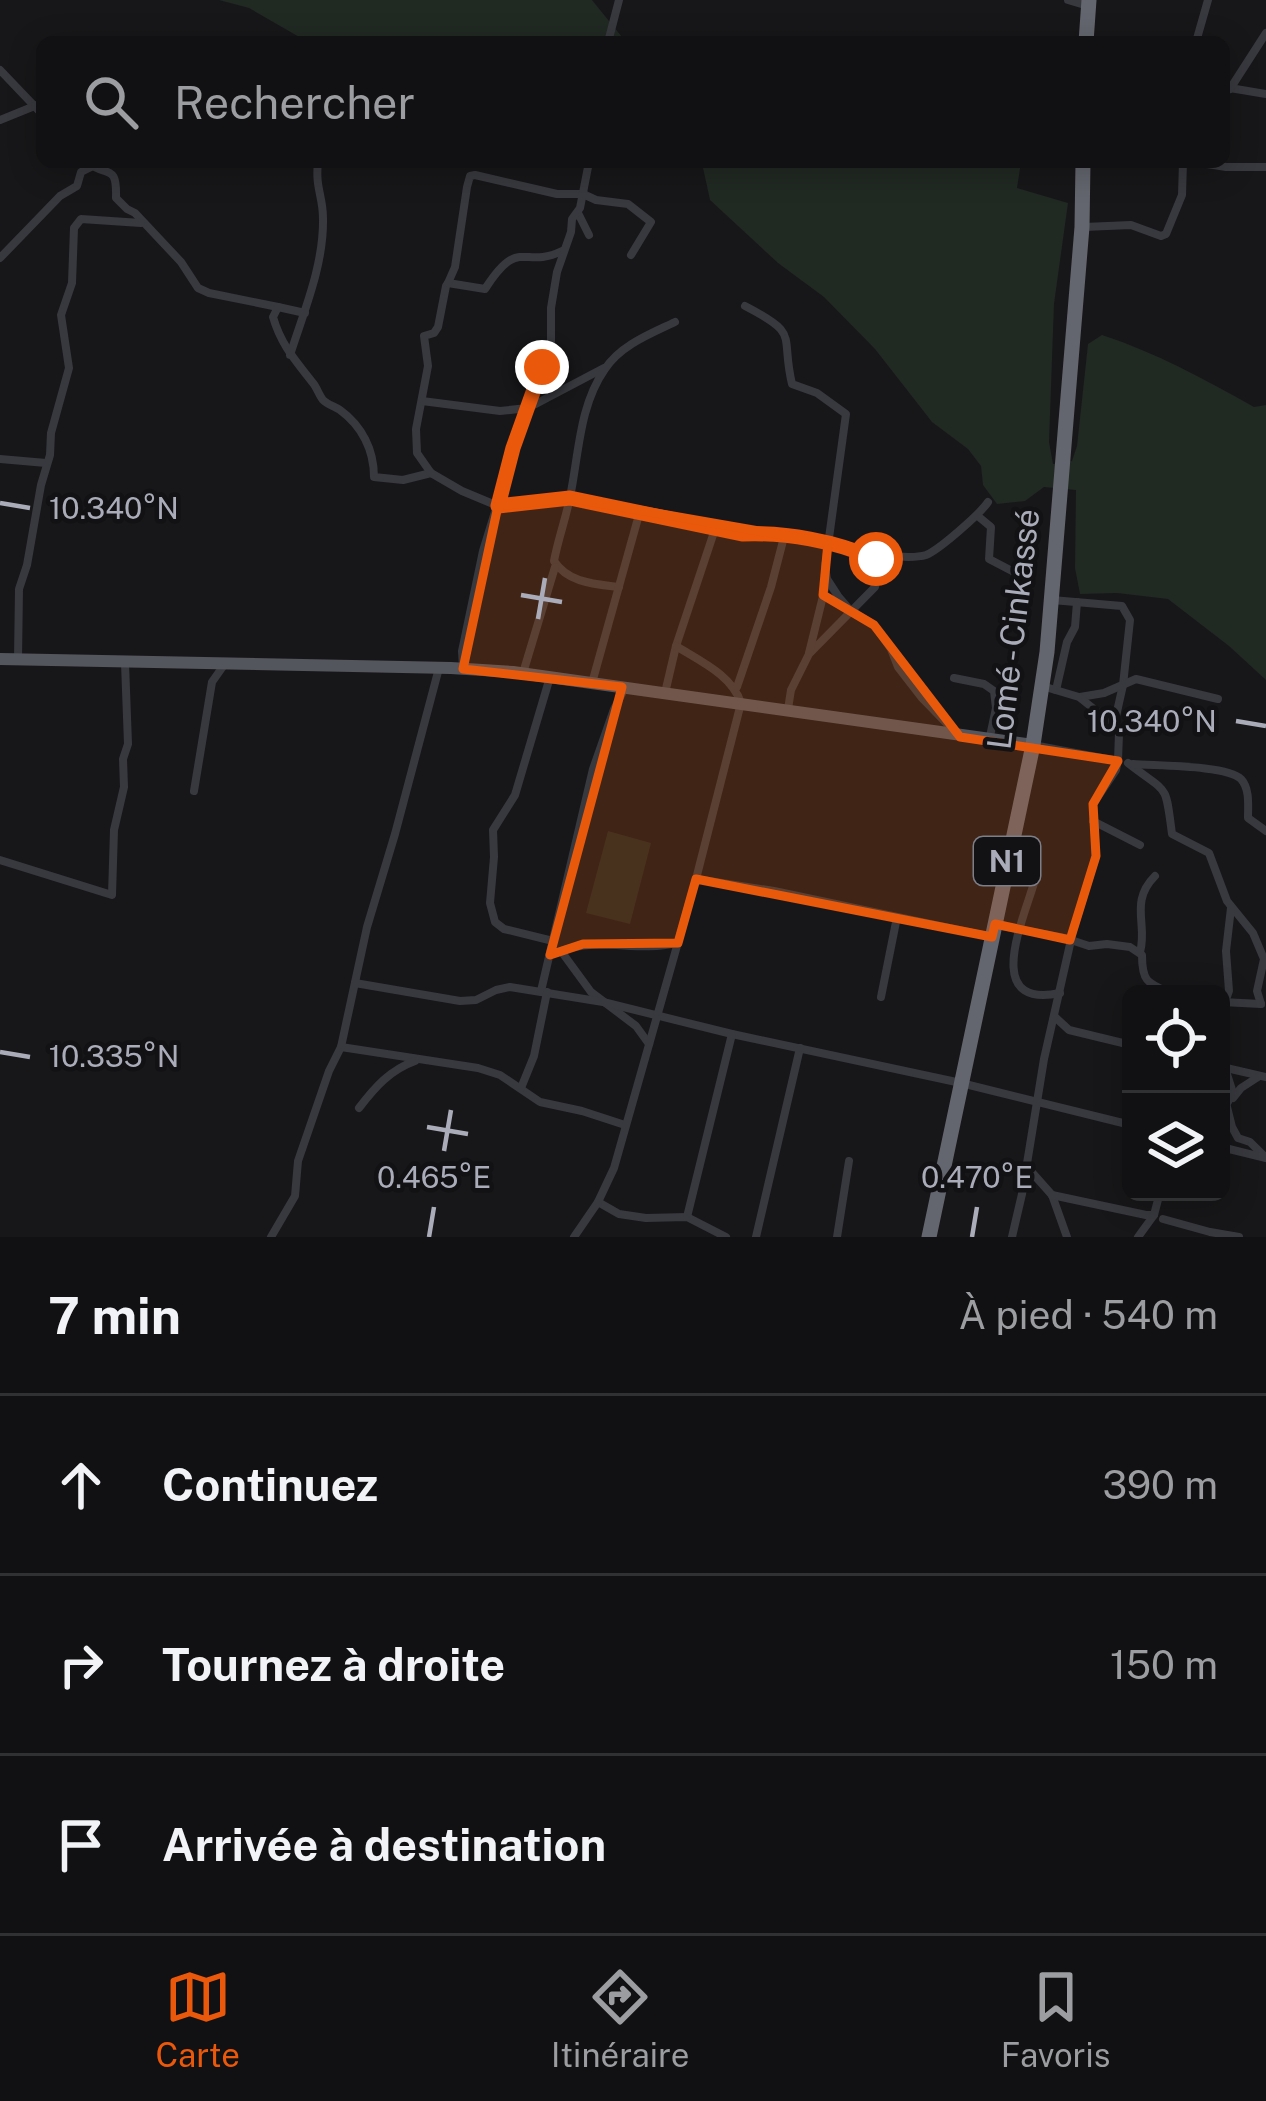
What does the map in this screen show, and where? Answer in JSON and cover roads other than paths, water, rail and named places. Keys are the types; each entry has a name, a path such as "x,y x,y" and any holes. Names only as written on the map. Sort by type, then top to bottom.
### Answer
{"highway":[{"path":"1086,36 1088,3"},
{"name":"Lomé - Cinkassé","path":"928,1237 1049,688 1060,474 1082,227 1082,168"}],"main road":[{"path":"0,659 463,669 664,693 739,696 788,711 1033,745"}],"street":[{"path":"610,36 619,0"},
{"path":"1068,0 1088,3"},
{"path":"1198,36 1208,0"},
{"path":"1230,84 1266,33"},
{"path":"0,70 36,108"},
{"path":"1230,88 1266,94"},
{"path":"0,120 36,111"},
{"path":"1230,166 1266,167"},
{"path":"0,258 60,196 77,186 86,168"},
{"path":"100,168 113,173 116,198 181,262 198,288 304,313"},
{"path":"290,355 323,222 317,168"},
{"path":"463,669 462,651 483,551 533,388 551,347 551,304 588,168"},
{"path":"1082,227 1131,225 1166,235 1180,205 1183,168"},
{"path":"631,255 651,220 628,204 470,176 455,267 443,290 438,327 423,340 428,366 416,429 417,453 431,472 498,506 570,498 716,529 828,543 874,558 926,555 980,517 988,502"},
{"path":"578,213 589,235"},
{"path":"18,660 19,589 69,368 61,315 72,283 74,228 81,218 144,223"},
{"path":"448,283 485,289 511,258 555,256 562,251"},
{"path":"745,306 784,332 792,384 817,393 846,414 827,579 809,654 791,690 788,711"},
{"path":"278,307 273,317 278,335 324,401 340,410 369,443 374,476 403,480 431,472"},
{"path":"422,400 500,411 528,408 605,367 642,336 674,322"},
{"path":"523,674 556,566 586,406 605,367"},
{"path":"0,459 46,463"},
{"path":"592,682 640,512"},
{"path":"980,517 991,527 989,559 1012,571"},
{"path":"664,693 716,529"},
{"path":"574,1237 614,1168 696,879 739,696 739,676 784,537"},
{"path":"809,654 874,587 878,573 874,558"},
{"path":"556,566 581,582 620,587"},
{"path":"827,579 850,610 874,625 898,667 960,737"},
{"path":"865,618 866,598"},
{"path":"1052,599 1122,606 1128,613 1123,685 1114,725"},
{"path":"1076,602 1075,627 1049,688 1079,697 1114,725 1123,762"},
{"path":"676,646 714,670 739,696"},
{"path":"0,860 112,895 114,830 128,744 125,663"},
{"path":"194,790 212,682 224,665"},
{"path":"271,1237 295,1196 298,1161 341,1047 379,882 439,668"},
{"path":"550,677 515,795 493,830 490,903 495,922 503,929 553,941"},
{"path":"954,679 984,684 994,691 996,708 989,741"},
{"path":"1079,697 1143,679 1218,699"},
{"path":"521,1088 534,1056 555,953 553,941 593,769 625,688"},
{"path":"1033,745 1123,762 1236,775 1245,786 1248,818 1266,831"},
{"path":"1012,1237 1070,940 1096,856 1093,804 1123,762"},
{"path":"1123,762 1167,794 1172,834 1209,853 1231,907 1253,933 1264,959 1257,992 1263,1004 1230,1002"},
{"path":"1092,820 1140,845"},
{"path":"1154,985 1142,974 1139,910 1155,876"},
{"path":"696,879 897,917 994,931 1021,929 1089,946 1130,947 1140,952"},
{"path":"1034,883 1014,966 1016,986 1037,994 1060,993"},
{"path":"1229,985 1226,950 1231,907"},
{"path":"881,997 897,917"},
{"path":"555,953 583,944 678,943"},
{"path":"555,953 586,987 636,1026 649,1044"},
{"path":"355,983 460,1001 510,987 603,1002 1122,1123"},
{"path":"1054,1016 1070,1030 1122,1043"},
{"path":"687,1217 732,1034"},
{"path":"341,1047 478,1067 500,1075 541,1102 625,1125"},
{"path":"756,1237 800,1048"},
{"path":"359,1108 379,1082 417,1060"},
{"path":"1230,1069 1263,1076"},
{"path":"1230,1103 1241,1088 1263,1076"},
{"path":"1230,1119 1238,1138 1250,1142 1266,1158"},
{"path":"1230,1149 1266,1158"},
{"path":"837,1237 848,1161"},
{"path":"1027,1167 1052,1196 1066,1237"},
{"path":"1052,1196 1238,1237"},
{"path":"1158,1201 1158,1217 1170,1237"},
{"path":"598,1202 619,1214 687,1217 726,1237"},
{"path":"1138,1237 1158,1217"}]}
